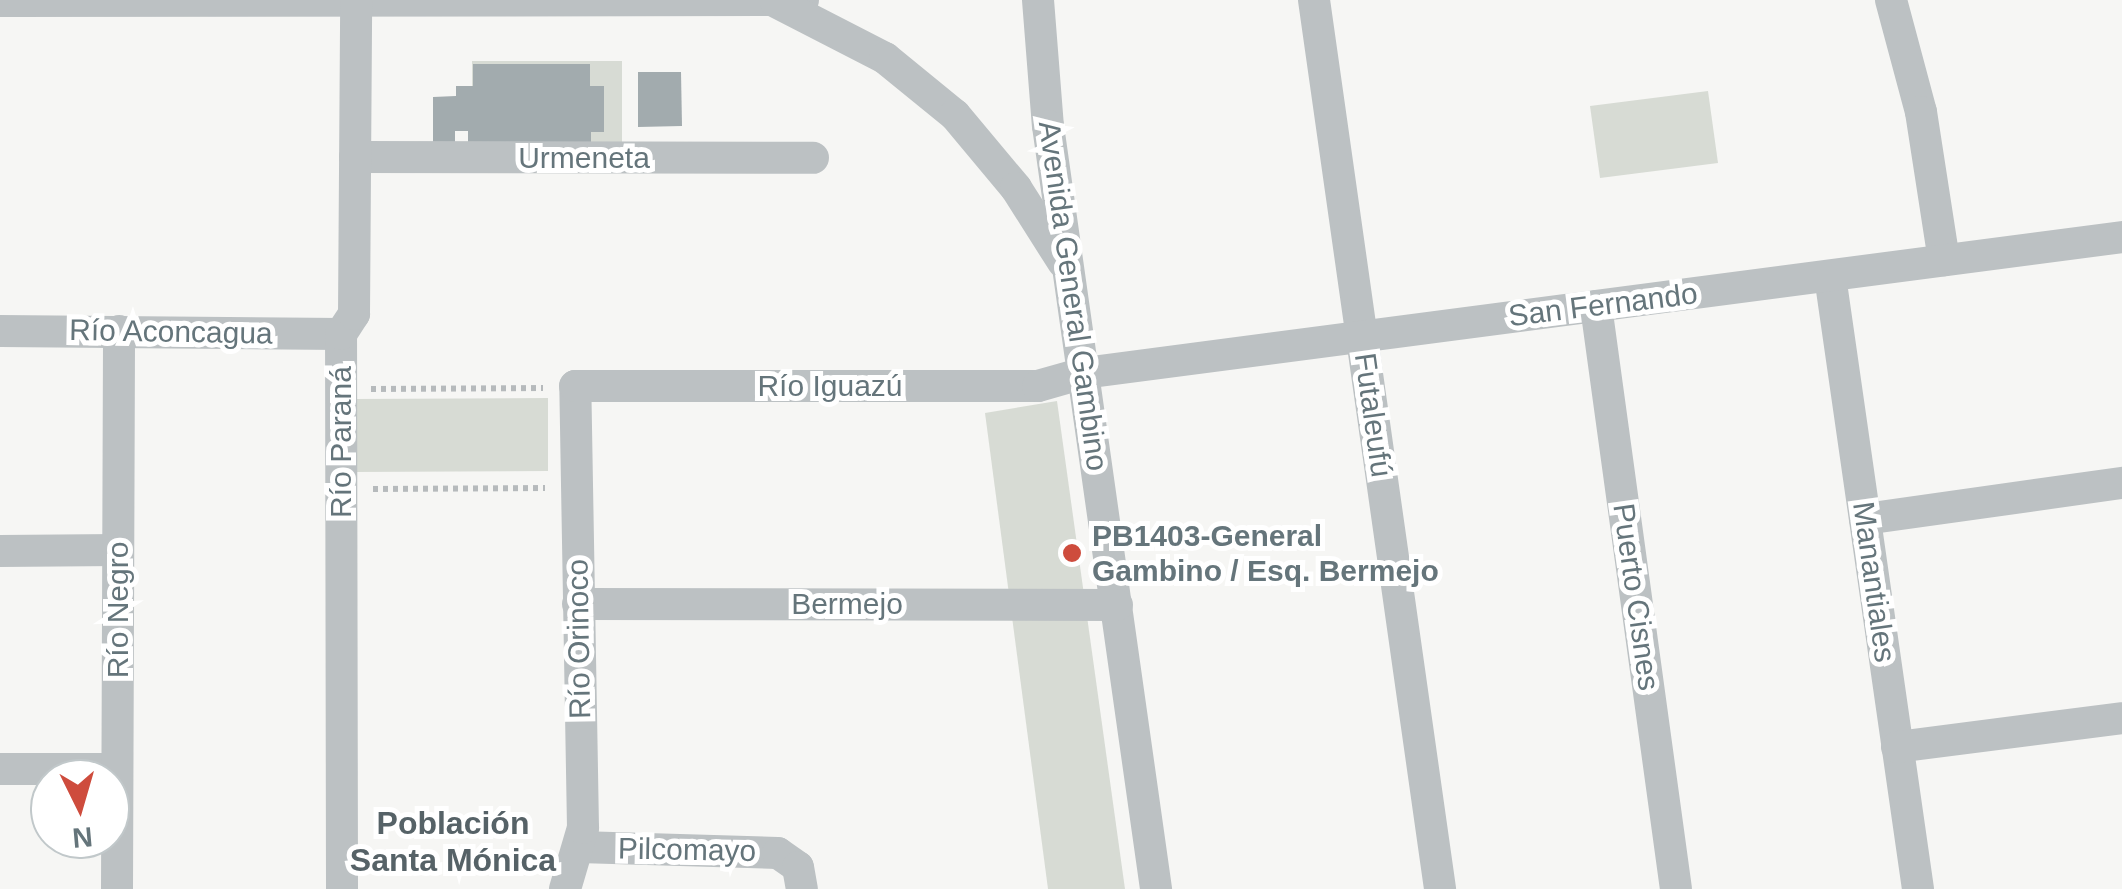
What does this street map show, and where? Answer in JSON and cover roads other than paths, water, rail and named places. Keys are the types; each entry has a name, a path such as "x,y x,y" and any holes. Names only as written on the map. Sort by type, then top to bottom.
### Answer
{"street":[{"path":"0,0 803,0"},
{"path":"772,0 885,58 955,116 1016,188 1071,276"},
{"name":"Avenida General Gambino","path":"1038,0 1044,90 1156,889"},
{"name":"Futaleufú","path":"1314,0 1440,889"},
{"path":"1891,0 1921,112 1944,260"},
{"name":"Río Paraná","path":"342,889 341,334 354,314 356,1"},
{"name":"Urmeneta","path":"355,157 813,158"},
{"name":"San Fernando","path":"1084,372 2122,237"},
{"name":"Manantiales","path":"1830,276 1918,889"},
{"name":"Puerto Cisnes","path":"1596,306 1676,889"},
{"name":"Río Aconcagua","path":"0,331 341,334"},
{"name":"Río Negro","path":"117,759 119,331"},
{"name":"Río Iguazú","path":"574,386 1038,386 1084,372"},
{"name":"Río Orinoco","path":"566,889 579,847 574,386"},
{"path":"1865,519 2122,483"},
{"path":"0,551 118,550"},
{"name":"Bermejo","path":"578,604 1116,604"},
{"path":"1897,747 2122,718"},
{"path":"0,769 30,769"},
{"name":"Pilcomayo","path":"579,847 770,852 798,874"},
{"name":"Río Negro","path":"117,859 117,889"}],"place":[{"name":"PB1403-General Gambino / Esq. Bermejo","path":"1072,553"}],"district":[{"name":"Población Santa Mónica","path":"453,842"}]}
